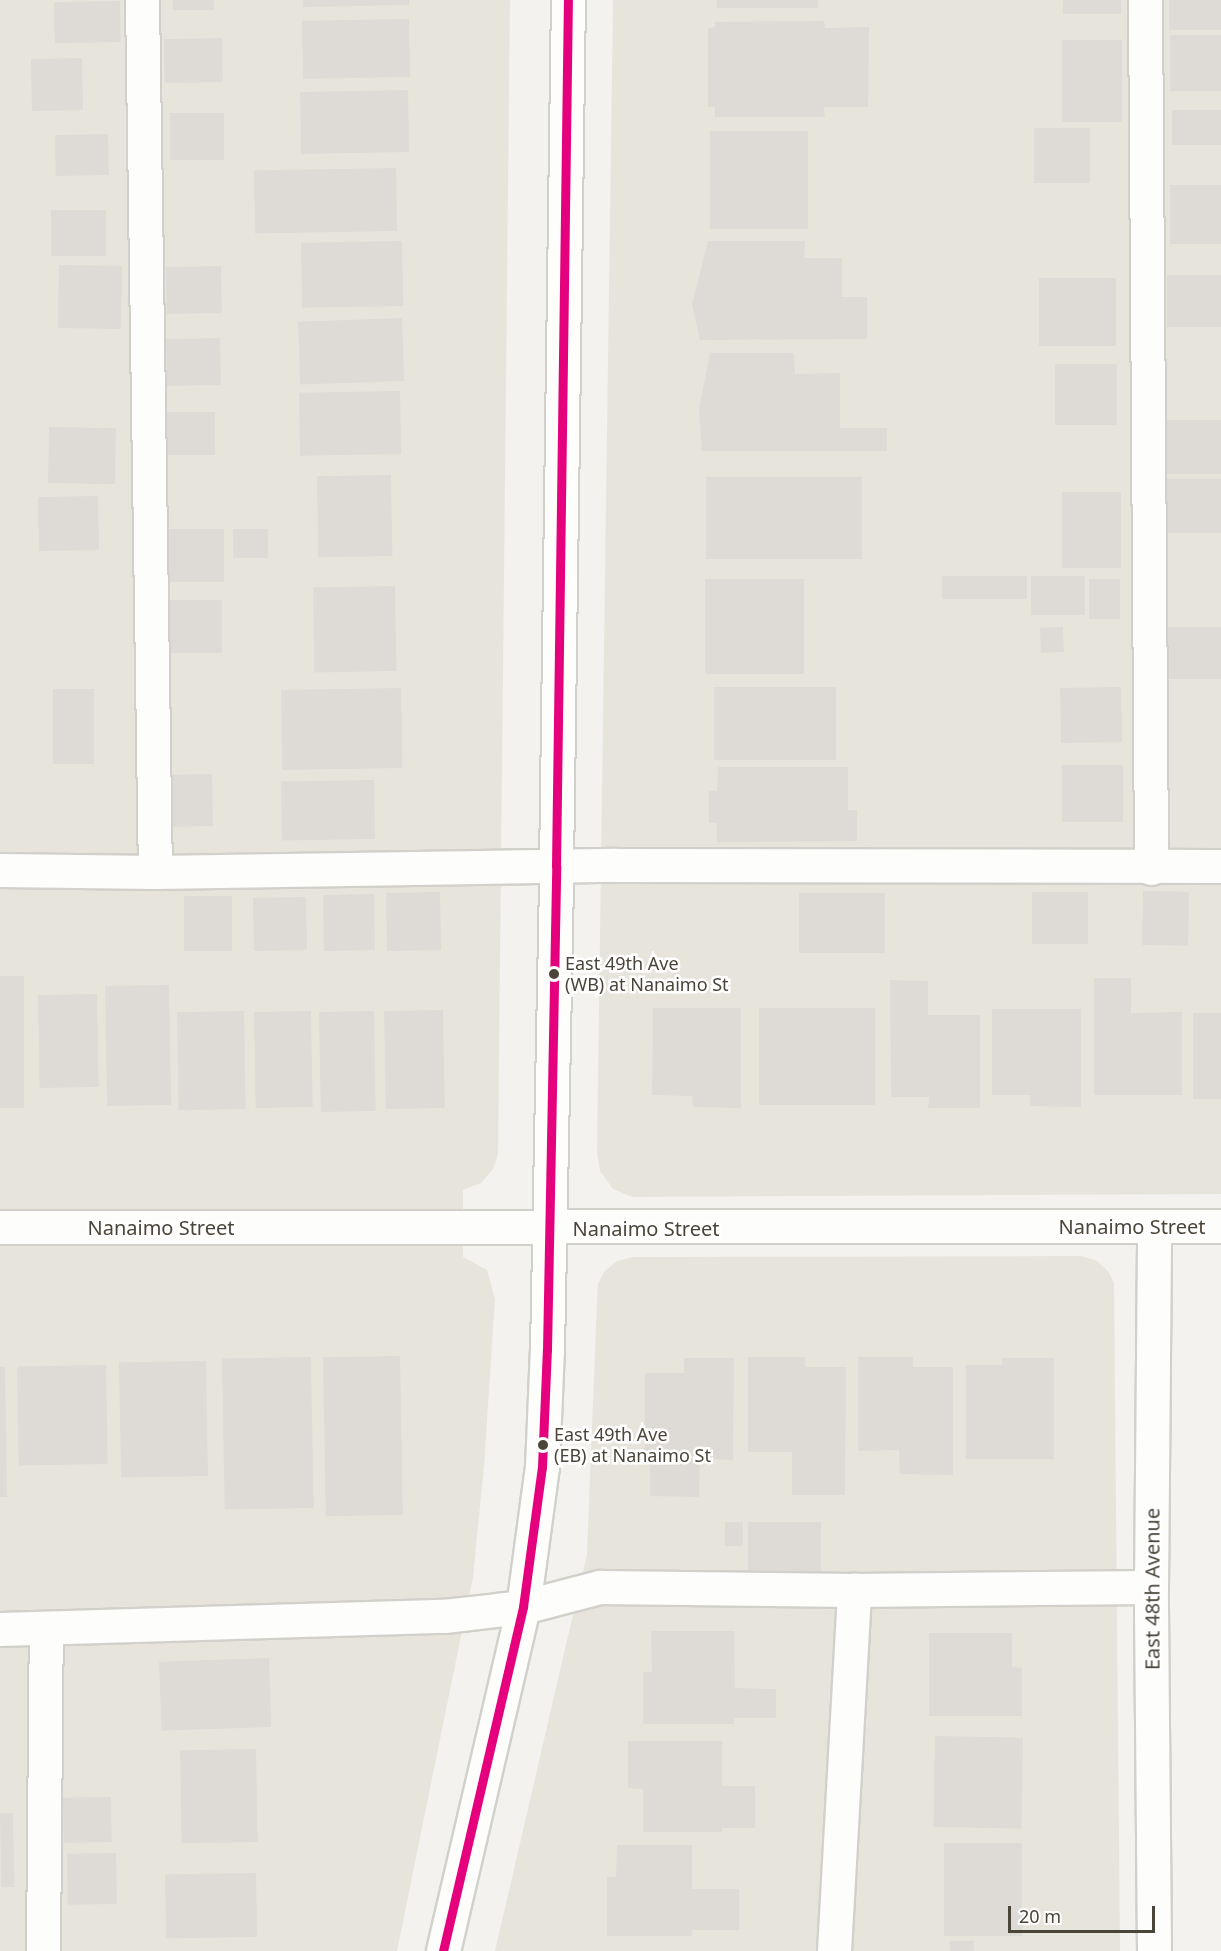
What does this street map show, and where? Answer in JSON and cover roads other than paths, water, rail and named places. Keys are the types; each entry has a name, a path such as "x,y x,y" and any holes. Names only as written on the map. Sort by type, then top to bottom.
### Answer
{"street":[{"path":"142,0 155,872"},
{"path":"443,1951 523,1607 542,1467 550,1227 568,0"},
{"path":"1145,0 1151,868"},
{"path":"0,870 155,872 556,866 1151,868 1221,866"},
{"name":"Nanaimo Street","path":"0,1227 1221,1226"},
{"name":"East 48th Avenue","path":"1154,1227 1151,1587 1154,1951"},
{"path":"0,1629 444,1616 523,1607 600,1587 854,1590 1151,1587"},
{"path":"834,1951 854,1590"},
{"path":"43,1951 45,1629"}],"place":[{"name":"East 49th Ave (WB) at Nanaimo St","path":"554,974"},
{"name":"East 49th Ave (EB) at Nanaimo St","path":"543,1445"}]}
